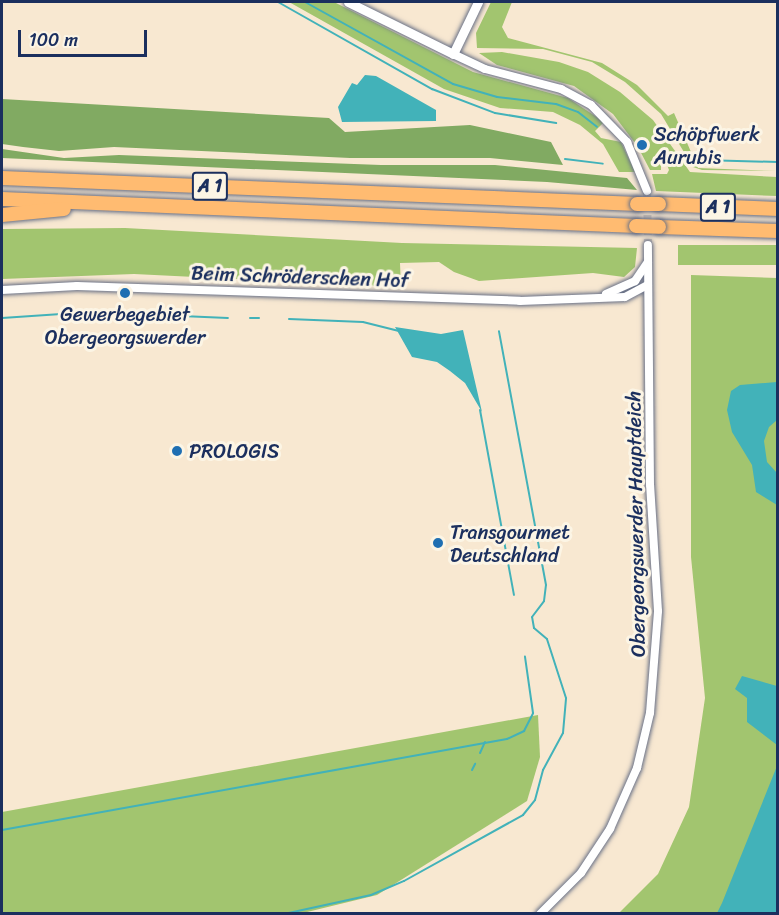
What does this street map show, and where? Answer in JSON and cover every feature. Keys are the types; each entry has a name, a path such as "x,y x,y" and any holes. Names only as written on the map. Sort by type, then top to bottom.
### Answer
{"highway":[{"name":"A 1","path":"2,176 777,209"},
{"path":"2,199 105,205"},
{"name":"A 1","path":"2,215 105,205 777,231"}],"street":[{"path":"348,2 485,69 561,89 591,105 627,142 647,190"},
{"path":"453,54 478,2"},
{"name":"Obergeorgswerder Hauptdeich","path":"540,914 581,873 610,830 632,785 650,713 658,611 650,485 648,245"},
{"name":"Beim Schröderschen Hof","path":"597,298 635,281 648,262"},
{"name":"Beim Schröderschen Hof","path":"2,290 77,286 520,301 634,295 648,285"}],"green space":[{"path":"289,2 334,2 473,72 568,98 604,122 595,131 601,138 621,142 635,172 619,172 603,144 580,125 553,112 500,108 444,89"},
{"path":"491,2 512,2 502,27 508,38 602,63 637,85 668,116 674,113 698,168 777,171 702,170 693,167 661,114 625,82 592,62 543,49 477,48 476,33"},
{"path":"502,52 559,62 588,72 620,92 653,120 690,172 777,177 777,196 656,191 652,174 667,174 669,170 667,165 661,165 661,170 650,170 639,149 645,150 646,141 639,140 638,147 613,114 574,86 497,65 479,53"},
{"path":"2,99 329,118 345,132 470,125 551,142 563,165 490,158 350,158 114,147 59,151 23,147 2,144"},
{"path":"2,149 64,158 119,155 381,165 495,165 627,178 637,190 547,182 2,158"},
{"path":"125,228 402,243 637,248 635,267 624,277 593,273 479,281 454,272 439,262 400,263 401,287 134,274 2,279 2,229"},
{"path":"678,245 777,245 777,265 678,265"},
{"path":"691,275 777,278 777,913 618,914 658,874 689,807 705,698 691,557"},
{"path":"538,715 540,757 527,801 377,895 299,914 2,914 2,812"}],"water":[{"path":"365,75 376,76 436,110 436,121 342,122 338,107 352,83 357,85"},
{"path":"395,327 441,334 463,330 482,412 465,383 450,371 437,362 412,357"},
{"path":"777,382 777,420 769,427 764,441 767,462 777,473 777,505 756,492 752,465 732,432 727,410 731,391 740,385"},
{"path":"742,676 777,686 777,745 747,722 747,698 735,689"},
{"path":"777,766 777,913 717,913 722,903"}],"waterway":[{"path":"278,2 432,89 495,113 556,123"},
{"path":"305,2 453,84 497,97 556,104 578,112 597,127"},
{"path":"565,159 603,164"},
{"path":"701,160 778,162"},
{"path":"2,318 91,312"},
{"path":"112,313 228,318"},
{"path":"250,318 259,318"},
{"path":"289,319 363,322 398,331"},
{"path":"284,914 371,895 404,881 523,815 535,800 543,770 563,733 566,698 547,639 534,628 532,617 544,601 546,585 499,331"},
{"path":"480,410 514,595"},
{"path":"2,830 507,739 524,731 533,713 525,657"},
{"path":"480,753 485,742"},
{"path":"472,770 475,764"}],"tunnel":[{"path":"647,191 648,245"}],"place":[{"name":"Schöpfwerk Aurubis","path":"642,145"},
{"name":"Gewerbegebiet Obergeorgswerder","path":"125,293"},
{"name":"PROLOGIS","path":"177,451"},
{"name":"Transgourmet Deutschland","path":"438,543"}]}
